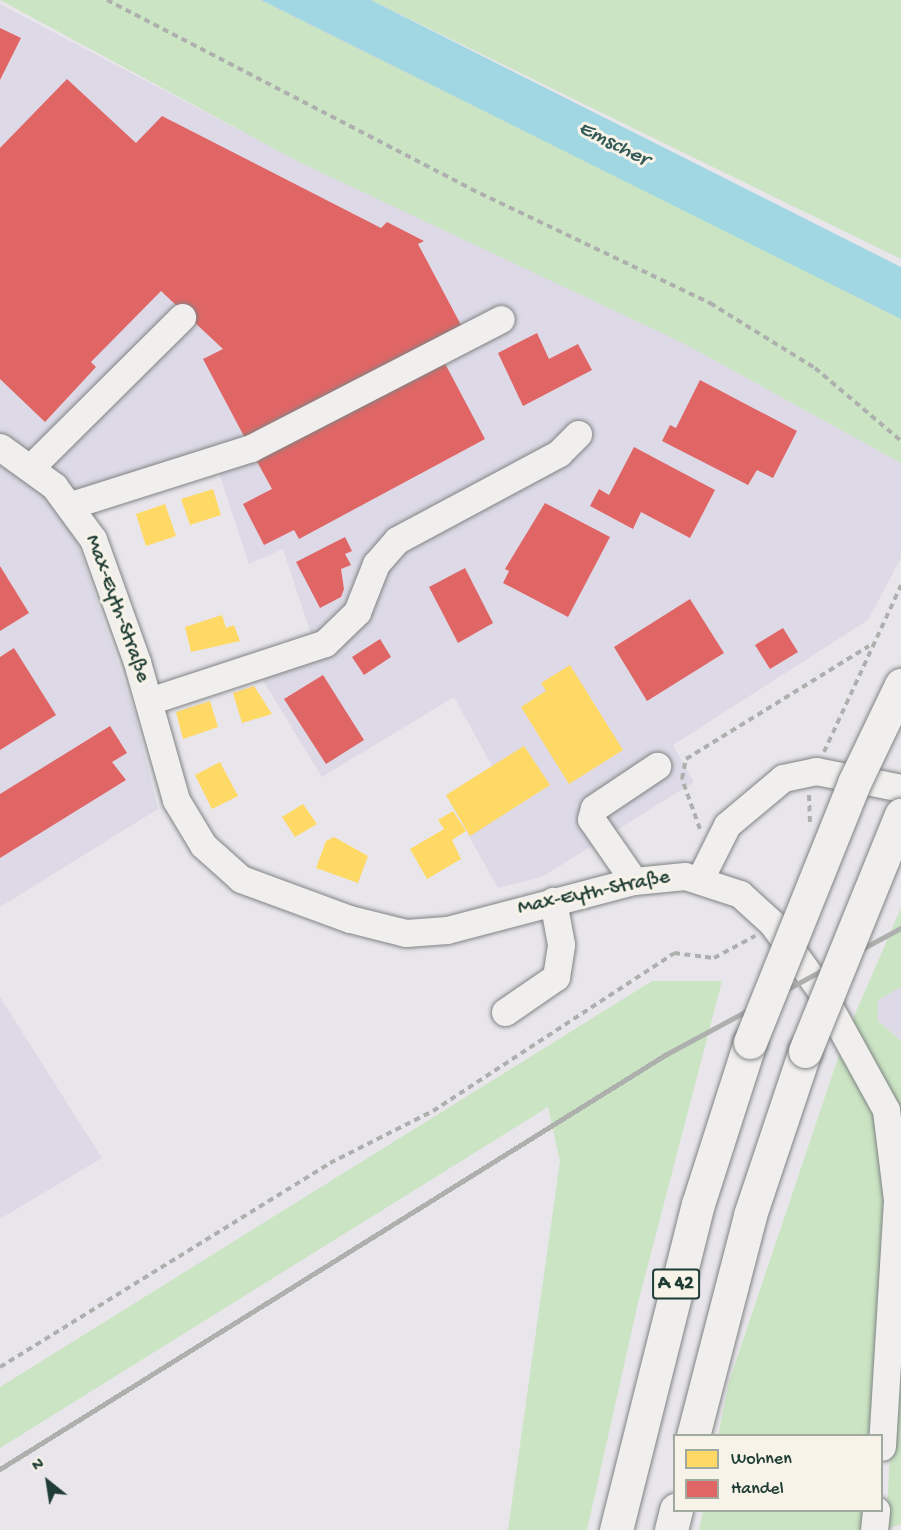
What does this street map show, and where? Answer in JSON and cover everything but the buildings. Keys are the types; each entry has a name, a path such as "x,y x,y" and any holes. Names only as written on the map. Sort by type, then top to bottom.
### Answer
{"highway":[{"name":"A 42","path":"616,1530 686,1248 750,1042 836,825 901,685"},
{"name":"A 42","path":"694,1434 750,1215 805,1051 901,815"},
{"path":"671,1530 676,1512"}],"street":[{"path":"31,467 182,317"},
{"path":"70,505 251,448 501,319"},
{"name":"Max-Eyth-Straße","path":"149,701 325,643 357,612 376,564 397,540 559,453 578,434"},
{"name":"Max-Eyth-Straße","path":"0,447 31,467 70,505 93,539 149,701 176,800 191,829 228,869 277,895 393,932 448,939 553,901 634,881 705,868 740,894 772,923 819,988 886,1110 897,1200 883,1434"},
{"path":"634,881 591,819 594,807 657,766"},
{"path":"705,868 727,825 783,778 816,771 901,788"},
{"path":"505,1012 556,976 561,944 553,901"},
{"path":"874,1530 876,1512"}],"path":[{"path":"107,0 471,189 710,303 815,368 901,441"},
{"path":"837,721 901,585"},
{"path":"705,868 682,779 686,759 871,645"},
{"path":"0,1367 330,1163 433,1111 674,953 714,958 772,923"}],"shaded area":[{"path":"0,4 281,152 683,343 901,463 901,558 868,620 673,745 694,782 542,877 498,888 446,795 492,766 454,697 322,777 262,679 319,659 283,549 249,564 219,473 64,521 77,542 135,714 158,809 0,907"},
{"path":"901,987 901,1041 878,1021 878,1000"},
{"path":"0,997 102,1158 0,1219"}],"green space":[{"path":"0,0 261,0 901,318 901,463 683,343 297,161"},
{"path":"371,0 901,0 901,259 373,1"},
{"path":"901,908 901,987 878,1000 878,1021 901,1041 901,1167 852,1021"},
{"path":"652,981 722,981 638,1303 587,1530 508,1530 560,1161 548,1107 0,1448 0,1387"},
{"path":"840,1052 874,1116 887,1187 870,1434 718,1434 729,1382"},
{"path":"901,1250 901,1524 886,1529"},
{"path":"703,1512 865,1512 864,1530 699,1530"}],"water":[{"name":"Emscher","path":"261,0 371,0 901,267 901,319"}],"railway":[{"path":"0,1469 665,1055 901,928"}]}
